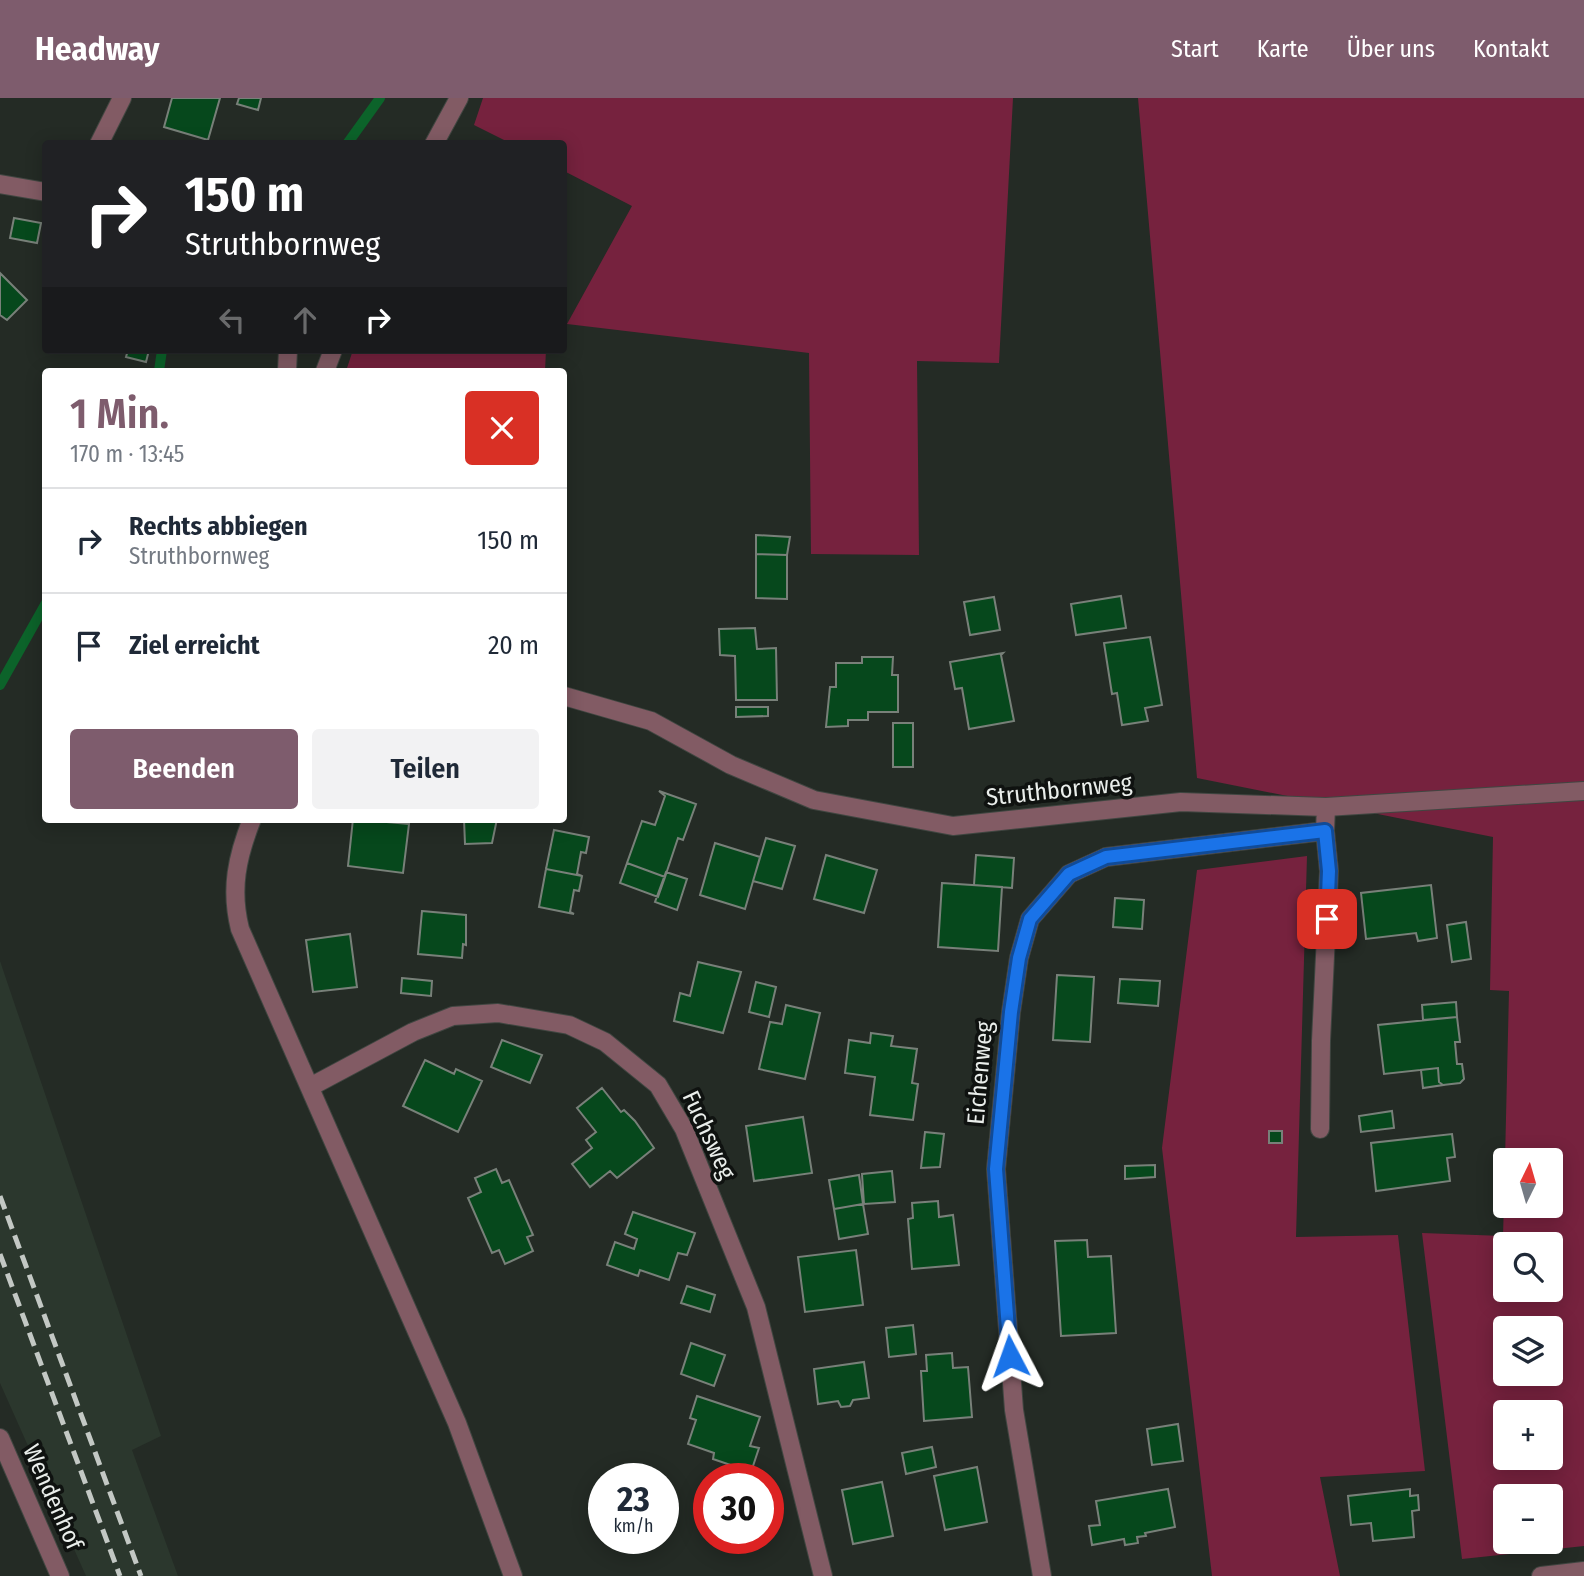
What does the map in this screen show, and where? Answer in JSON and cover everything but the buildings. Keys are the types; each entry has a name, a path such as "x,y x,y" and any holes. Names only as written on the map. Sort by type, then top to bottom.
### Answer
{"street":[{"path":"101,140 122,98"},
{"path":"436,140 458,98"},
{"path":"0,184 42,191"},
{"name":"Struthbornweg","path":"567,697 651,721 731,765 814,800 953,826 1181,802 1326,807 1584,791"},
{"path":"1320,1129 1329,871 1325,831 1326,807"},
{"path":"251,823 235,867 235,908 240,929 457,1423 513,1576"},
{"name":"Eichenweg","path":"1042,1576 1014,1410 996,1169 1011,1012 1019,958 1030,919 1069,874 1106,857 1325,831"},
{"name":"Fuchsweg","path":"310,1087 423,1028 453,1016 498,1013 569,1025 605,1042 657,1085 684,1129 756,1307 822,1576"},
{"name":"Wendenhof","path":"0,1438 60,1576"},
{"path":"1541,1576 1584,1570"}],"shaded area":[{"path":"483,98 1013,98 999,363 917,361 919,555 811,554 809,353 567,324 632,206 567,173 567,140 504,140 474,125"},
{"path":"1138,98 1584,98 1584,1546 1563,1548 1563,1484 1493,1484 1493,1554 1509,1554 1462,1559 1422,1233 1493,1236 1493,1302 1563,1302 1563,1232 1503,1232 1504,1218 1563,1218 1563,1148 1505,1148 1509,991 1490,990 1493,837 1197,778"},
{"path":"352,354 546,354 545,368 347,368"},
{"path":"1307,856 1296,1237 1398,1235 1425,1471 1320,1477 1340,1576 1212,1576 1162,1148 1197,870"},
{"path":"0,961 161,1436 132,1450 178,1576 86,1576 0,1383"}],"waterway":[{"path":"350,140 380,98"},
{"path":"159,368 161,354"},
{"path":"0,685 42,610"}],"railway":[{"path":"0,1196 141,1576"},
{"path":"0,1254 120,1576"}],"route":[{"path":"1010,1356 996,1169 1011,1012 1019,958 1030,919 1069,874 1106,857 1325,831 1329,871 1327,919"}]}
